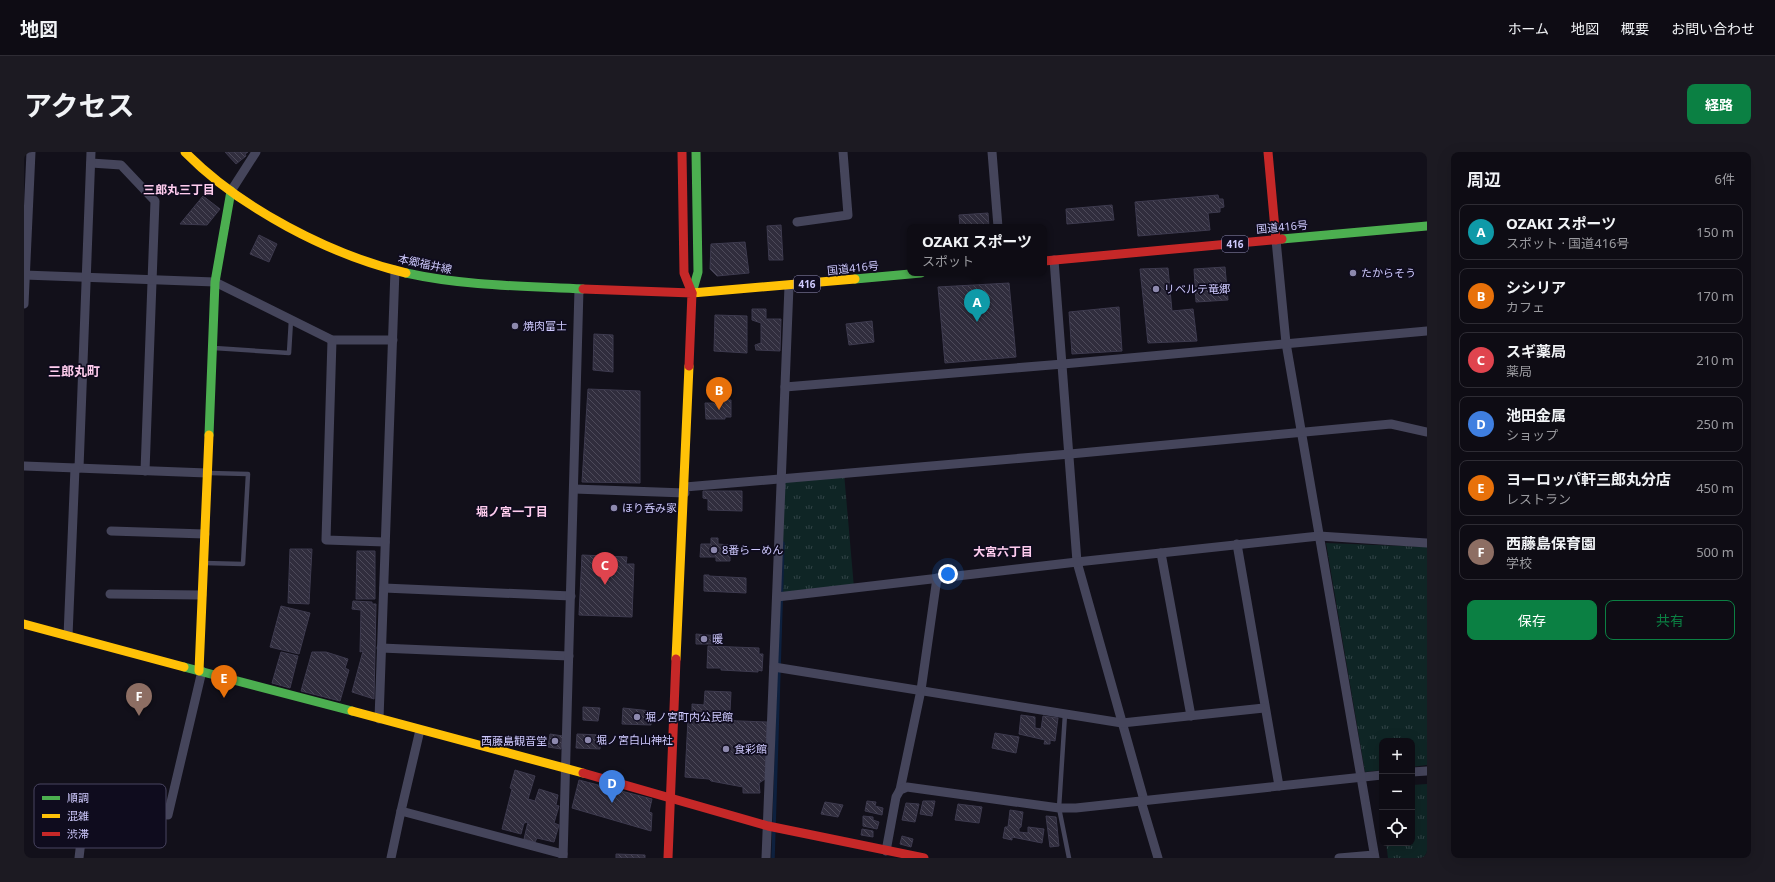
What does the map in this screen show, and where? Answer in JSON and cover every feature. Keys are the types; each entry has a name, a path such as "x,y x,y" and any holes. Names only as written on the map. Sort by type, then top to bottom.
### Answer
{"main road":[{"name":"本郷福井線","path":"185,152 231,191 265,213 324,244 354,257 395,270 467,284 692,293"},
{"path":"682,152 684,273 692,293"},
{"path":"668,858 685,490 692,293 698,272 696,152"},
{"path":"1268,152 1276,240"},
{"path":"200,671 215,282 231,191"},
{"name":"国道416号","path":"1047,261 1427,226"},
{"name":"国道416号","path":"692,293 789,286 907,274"},
{"path":"24,624 566,768 768,826 890,854 924,858"}],"street":[{"path":"24,304 27,164 31,152"},
{"path":"68,636 91,152"},
{"path":"231,191 256,152"},
{"path":"797,222 848,215 843,152"},
{"path":"992,152 998,224"},
{"path":"91,164 121,165 155,201 144,470"},
{"path":"1276,240 1286,343 1360,778 1375,856 1339,858"},
{"path":"1054,260 1070,454 1077,562 1158,858"},
{"path":"378,719 395,270"},
{"path":"25,275 215,282 332,340 393,340"},
{"path":"766,858 789,286"},
{"path":"401,811 563,856 579,289"},
{"path":"785,387 1063,364 1427,331"},
{"path":"332,340 326,540 385,542"},
{"path":"574,489 685,490 781,479 1391,424 1427,432"},
{"path":"24,466 207,473"},
{"path":"111,531 205,534"},
{"path":"777,597 1236,544 1319,536 1427,543"},
{"path":"1236,544 1279,786"},
{"path":"1161,553 1191,716"},
{"path":"890,854 896,796 900,790 921,690 937,578"},
{"path":"384,588 571,596"},
{"path":"110,594 202,595"},
{"path":"381,648 569,656"},
{"path":"774,667 1122,723 1264,708"},
{"path":"166,815 168,815 200,671"},
{"path":"391,858 420,730"},
{"path":"1415,772 1427,771"},
{"path":"900,790 907,787 1059,808 1076,808 1379,775"},
{"path":"79,858 80,848"}],"lane":[{"path":"212,348 289,353 291,320"},
{"path":"204,563 243,564 248,474 207,473"},
{"path":"1065,714 1059,808 1069,858"}],"green space":[{"path":"844,473 854,588 777,597 781,479"},
{"path":"1326,543 1427,547 1427,765 1415,767 1415,738 1379,738 1379,770 1365,772"},
{"path":"1427,784 1427,858 1388,858 1386,846 1415,846 1415,785"}],"building":[{"path":"225,152 248,152 245,154 246,156 236,164"},
{"path":"1218,195 1219,199 1223,199 1224,207 1220,208 1220,212 1208,213 1210,230 1138,236 1135,202"},
{"path":"203,196 220,209 207,225 180,224"},
{"path":"1112,205 1114,220 1067,224 1066,209"},
{"path":"988,213 989,224 960,224 959,215"},
{"path":"781,225 783,260 769,260 767,226"},
{"path":"259,235 277,244 269,262 250,254"},
{"path":"745,242 749,273 717,276 710,269 711,244"},
{"path":"1225,267 1228,300 1196,302 1194,269"},
{"name":"リベルテ竜郷","path":"1168,268 1172,311 1193,309 1197,341 1148,343 1140,269"},
{"path":"1009,283 1016,357 945,363 938,287"},
{"path":"1119,307 1122,351 1072,354 1069,312"},
{"path":"752,309 766,309 766,319 781,319 780,351 756,350 755,345 761,343 761,323 752,320"},
{"path":"715,315 747,316 747,353 714,351"},
{"path":"872,321 874,342 849,345 846,324"},
{"path":"594,334 613,335 613,372 593,370"},
{"path":"588,389 640,391 640,483 582,482"},
{"path":"721,400 731,400 731,417 725,417 725,419 706,419 705,403 721,403"},
{"path":"703,491 742,491 742,511 708,510 708,499 703,498"},
{"path":"711,538 718,538 718,544 730,545 730,561 716,561 716,557 700,557 701,544 711,544"},
{"path":"290,549 312,549 309,604 288,603"},
{"path":"357,551 375,551 375,599 356,599"},
{"path":"582,555 627,557 626,564 634,564 632,617 579,615"},
{"path":"704,575 746,578 746,593 704,591"},
{"path":"353,601 372,602 372,604 376,604 374,699 352,692 363,651 360,652 361,610 352,609"},
{"path":"281,606 310,613 299,654 270,647"},
{"path":"696,634 718,636 718,644 696,644"},
{"path":"708,646 759,648 759,654 763,654 762,671 721,670 721,668 707,668"},
{"path":"281,652 298,656 290,688 272,683"},
{"path":"312,652 326,652 348,659 345,668 349,670 340,701 301,691"},
{"path":"705,691 731,692 730,712 692,711 692,704 704,705"},
{"path":"583,707 600,708 598,721 583,720"},
{"name":"堀ノ宮町内公民館","path":"623,708 651,711 651,725 622,724"},
{"path":"1021,715 1035,717 1035,728 1041,729 1043,716 1058,718 1055,741 1050,740 1050,744 1044,744 1045,740 1019,734"},
{"name":"食彩館","path":"688,719 767,722 765,779 759,783 760,793 743,793 743,787 711,781 709,779 685,777"},
{"path":"995,733 1019,737 1016,753 992,748"},
{"name":"西藤島観音堂","path":"550,734 563,736 561,749 548,747"},
{"name":"堀ノ宮白山神社","path":"577,734 600,735 600,749 576,748"},
{"path":"515,770 535,776 528,799 535,801 539,789 558,795 556,805 559,806 554,823 559,825 554,842 537,838 535,842 524,839 528,822 524,823 521,834 502,829"},
{"path":"579,780 652,799 649,812 652,813 651,831 572,808"},
{"path":"867,801 876,802 875,806 883,808 882,815 865,811"},
{"path":"923,801 935,801 932,816 920,814"},
{"path":"825,802 843,805 838,817 821,814"},
{"path":"906,803 919,804 915,822 902,820"},
{"path":"958,804 982,807 979,823 955,820"},
{"path":"1010,810 1023,812 1019,832 1028,833 1028,827 1044,829 1042,843 1012,837 1012,840 1003,838 1005,827 1008,827"},
{"path":"863,816 873,817 873,820 879,822 877,829 863,826"},
{"path":"1046,816 1056,817 1059,846 1050,847"},
{"path":"862,829 873,831 873,837 861,835"},
{"path":"902,836 913,839 911,847 900,844"},
{"path":"616,854 645,855 645,858 616,858"}],"waterway":[{"path":"773,858 783,543"}],"traffic: fast":[{"path":"692,293 698,272 696,152"},
{"path":"209,435 215,282 231,191"},
{"path":"1282,239 1427,226"},
{"path":"406,273 450,281 472,283 583,289"},
{"path":"855,279 907,274"},
{"path":"184,667 352,711"}],"traffic: slow":[{"path":"185,152 207,173 232,192 288,227 317,242 347,254 377,265 406,273"},
{"path":"692,293 855,279"},
{"path":"676,659 689,366"},
{"path":"199,671 209,435"},
{"path":"24,624 184,667"},
{"path":"352,711 583,773"}],"traffic: jam":[{"path":"682,152 684,273 692,293"},
{"path":"1268,152 1276,240"},
{"path":"1047,261 1282,239"},
{"path":"583,289 692,293 689,366"},
{"path":"668,858 676,659"},
{"path":"583,773 768,826 924,858"}],"place":[{"name":"たからそう","path":"1353,273"},
{"name":"リベルテ竜郷","path":"1156,289"},
{"name":"OZAKI スポーツ","path":"977,322"},
{"name":"焼肉富士","path":"515,326"},
{"name":"シシリア","path":"719,410"},
{"name":"ほり呑み家","path":"614,508"},
{"name":"8番らーめん","path":"714,550"},
{"name":"スギ薬局","path":"605,585"},
{"name":"暖","path":"704,639"},
{"name":"ヨーロッパ軒三郎丸分店","path":"224,698"},
{"name":"西藤島保育園","path":"139,716"},
{"name":"堀ノ宮町内公民館","path":"637,717"},
{"name":"堀ノ宮白山神社","path":"588,740"},
{"name":"西藤島観音堂","path":"555,741"},
{"name":"食彩館","path":"726,749"},
{"name":"池田金属","path":"612,803"}],"district":[{"name":"三郎丸三丁目","path":"179,190"},
{"name":"三郎丸町","path":"74,371"},
{"name":"堀ノ宮一丁目","path":"512,512"},
{"name":"大宮六丁目","path":"1003,552"}]}
